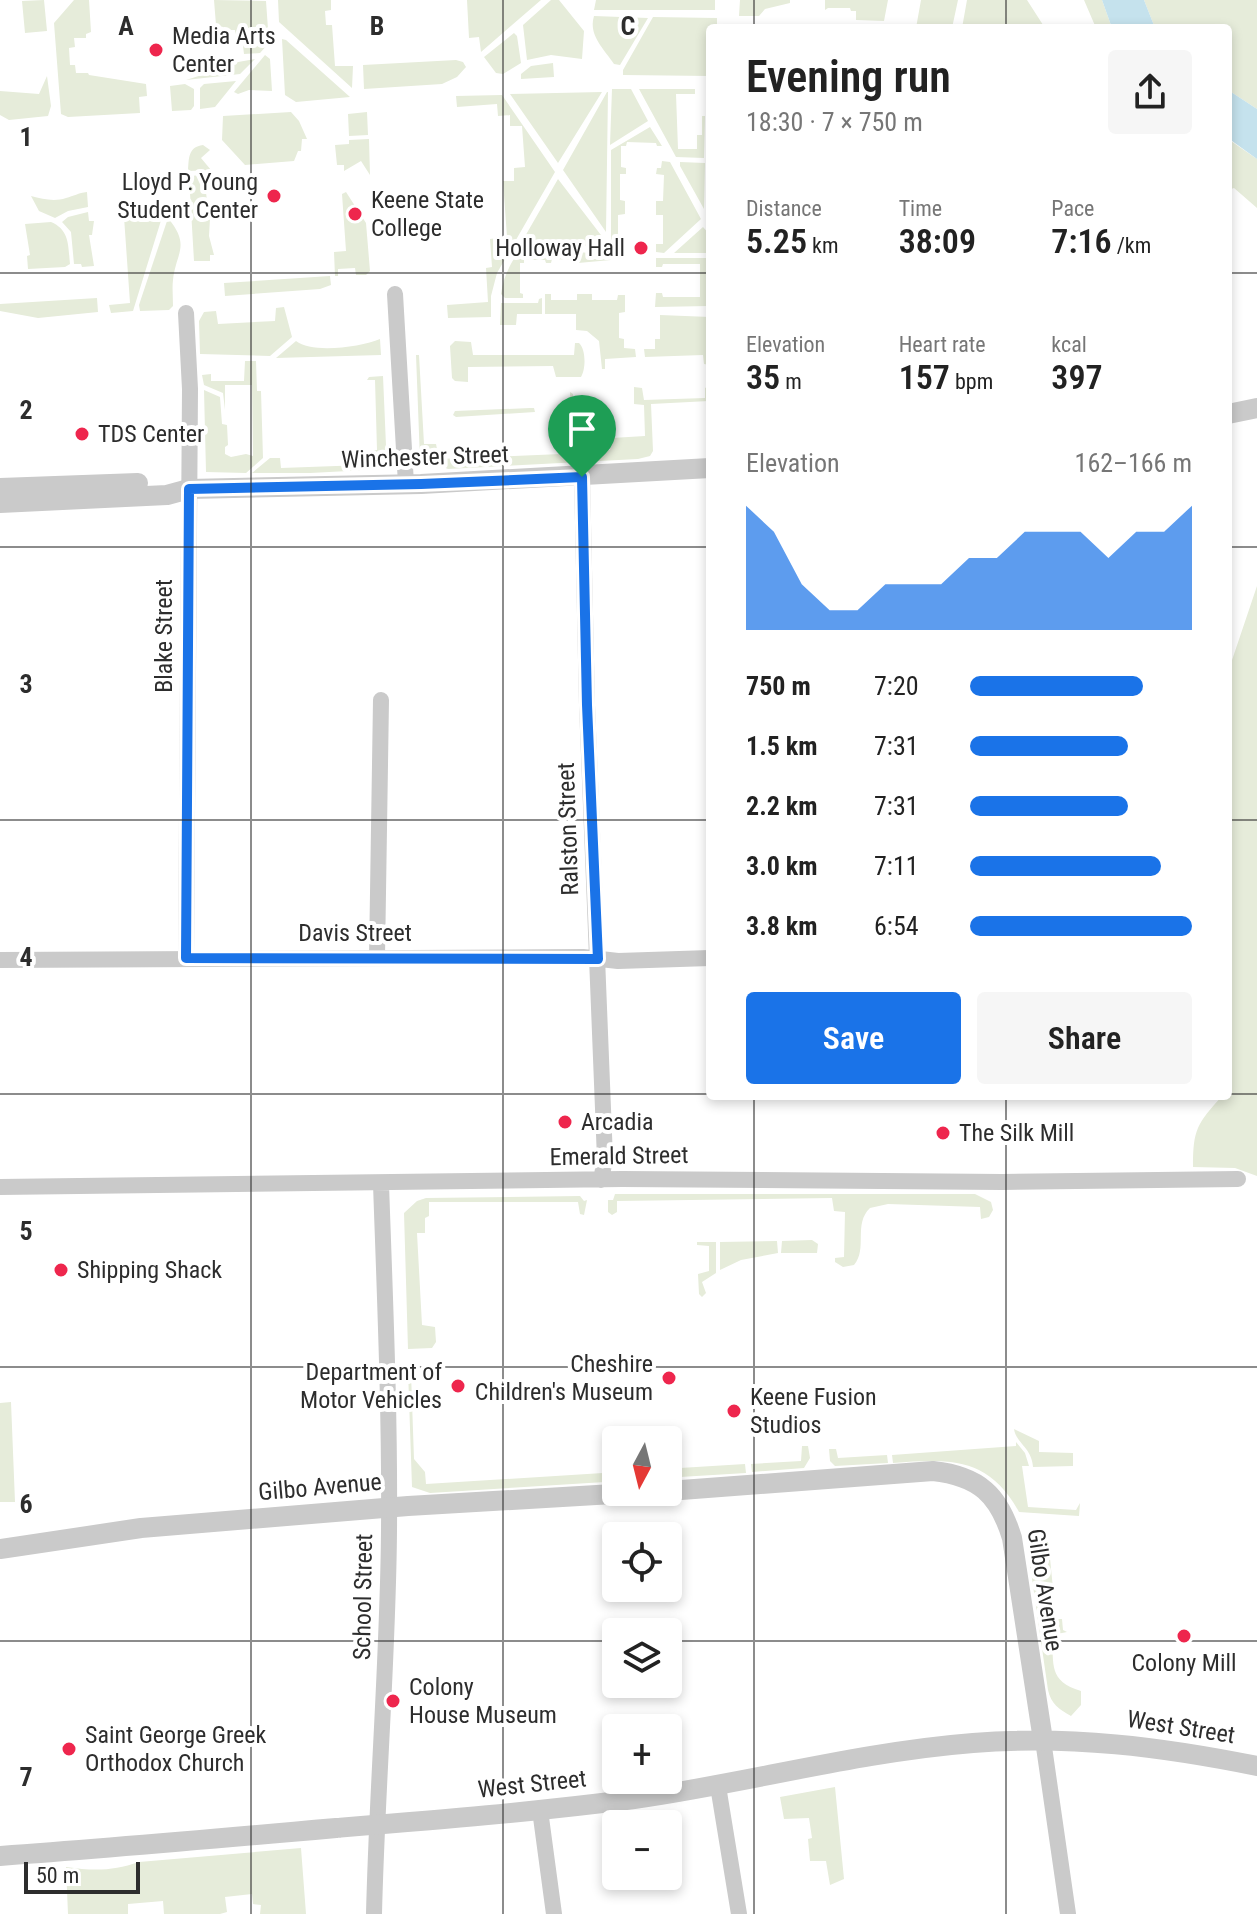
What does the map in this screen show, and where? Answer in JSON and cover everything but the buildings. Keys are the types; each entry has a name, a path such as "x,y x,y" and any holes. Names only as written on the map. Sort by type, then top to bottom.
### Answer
{"street":[{"path":"395,294 406,484"},
{"name":"Blake Street","path":"186,313 190,389 186,958"},
{"path":"1232,413 1257,408"},
{"name":"Winchester Street","path":"0,503 167,495 189,489 582,477 706,468"},
{"name":"Ralston Street","path":"582,477 587,705 605,1159 601,1180"},
{"name":"Winchester Street","path":"0,488 164,482 189,489"},
{"path":"377,957 381,700"},
{"name":"Davis Street","path":"0,960 377,957 618,961 706,958"},
{"name":"Emerald Street","path":"0,1187 601,1180 1016,1182 1238,1179"},
{"name":"School Street","path":"374,1914 385,1689 389,1507 381,1184"},
{"name":"Gilbo Avenue","path":"682,1490 933,1471 951,1473 977,1483 1000,1507 1012,1538 1043,1740"},
{"name":"Gilbo Avenue","path":"0,1549 141,1528 389,1507 602,1495"},
{"path":"1043,1740 1068,1914"},
{"name":"West Street","path":"0,1856 540,1810 718,1786 932,1747 1043,1740 1148,1747 1257,1766"},
{"path":"718,1786 739,1914"},
{"path":"540,1810 554,1914"}],"green space":[{"path":"44,0 47,31 25,33 22,1"},
{"path":"74,0 89,0 91,32 86,34 86,38 74,38 75,47 69,48 70,65 75,65 76,73 146,84 147,96 139,97 140,113 68,117 61,114 54,23"},
{"path":"214,0 266,1 269,43 260,53 244,54 242,38 236,38 235,30 223,30 223,27 216,25"},
{"path":"278,0 331,0 331,10 325,11 326,25 332,25 335,66 353,66 352,88 279,22"},
{"path":"467,0 541,0 481,52 479,37 469,38"},
{"path":"551,0 559,0 584,31 582,59 551,55 527,60 523,25"},
{"path":"596,0 715,0 715,10 594,10"},
{"path":"740,0 790,0 790,3 765,9 759,16 739,16"},
{"path":"825,0 888,0 884,21 856,20 856,11 850,8 825,10"},
{"path":"921,0 958,0 953,24 917,24"},
{"path":"967,0 1027,0 1042,24 963,24"},
{"path":"1084,0 1102,0 1111,24 1094,24"},
{"path":"1144,0 1257,0 1257,109 1232,93 1232,24 1153,24"},
{"path":"594,16 648,18 620,65 614,64 598,42 593,29"},
{"path":"653,17 717,18 717,24 706,24 706,76 623,75"},
{"path":"514,33 521,63 503,74 496,73 484,57"},
{"path":"282,39 350,97 296,102 285,95"},
{"path":"265,55 270,59 272,91 234,92"},
{"path":"255,59 240,74 186,80 227,67 227,64"},
{"path":"456,60 466,67 457,77 442,84 364,89 363,65"},
{"path":"553,63 554,77 521,79 521,74 531,66"},
{"path":"47,76 51,106 48,116 9,120 0,115 0,91 39,94"},
{"path":"236,81 215,107 200,109 200,88 204,84"},
{"path":"185,84 194,89 194,106 191,110 172,111 170,86"},
{"path":"612,89 631,89 648,121 610,145"},
{"path":"639,89 695,89 695,94 676,94 678,149 697,149 697,135 702,135 702,116 705,116 704,158 676,157"},
{"path":"602,92 558,163 510,94"},
{"path":"608,92 606,232 563,170"},
{"path":"502,95 555,172 497,273 491,296 491,317 448,318 447,305 488,302 486,268 492,267 490,239 507,237 503,181 514,181 514,168 525,167 522,126 510,126 510,115 498,116 497,104 457,107 456,96"},
{"path":"291,112 307,139 302,139 301,151 298,151 294,161 245,165 222,140 223,116"},
{"path":"367,112 368,135 349,136 348,114"},
{"path":"650,127 662,146 627,142 626,146 621,146 621,167 626,168 626,174 620,174 620,200 625,201 625,214 618,215 618,244 611,243 611,150"},
{"path":"369,139 370,175 361,161 344,171 344,165 337,165 335,145 349,144 349,140"},
{"path":"1232,142 1257,159 1257,208 1234,188"},
{"path":"203,145 210,150 201,158 211,170 188,171 192,151"},
{"path":"662,161 670,162 701,219 664,253 656,252 656,244 663,244 663,215 656,215 656,201 663,201 664,175 656,174"},
{"path":"680,162 705,163 704,209 680,166"},
{"path":"204,175 207,201 211,201 209,236 214,255 210,255 210,261 194,261 189,176"},
{"path":"558,179 604,239 601,246 520,245"},
{"path":"87,192 88,207 68,211 55,218 39,211 31,196 57,200"},
{"path":"346,192 366,223 370,271 366,275 356,275 355,268 338,269 338,276 335,276 334,252 346,251 342,194"},
{"path":"88,212 89,221 94,221 92,235 89,235 94,266 82,267 81,264 74,264 71,232 62,222 68,217"},
{"path":"163,214 133,311 111,313 109,305 130,303 124,217"},
{"path":"168,218 180,243 173,280 173,306 169,310 140,311 139,305"},
{"path":"51,222 65,234 70,264 28,269 27,256 30,255 25,224"},
{"path":"703,227 706,230 706,253 674,253"},
{"path":"519,251 604,253 610,255 611,260 578,263 577,260 552,259 551,263 546,263 545,260 524,260 520,263 520,293 523,298 505,298 501,294 503,282"},
{"path":"656,258 706,258 706,306 655,307 656,293 662,293 663,297 700,297 700,264 663,264 656,267"},
{"path":"330,276 331,285 320,289 225,296 224,283"},
{"path":"545,294 551,294 551,300 577,300 577,294 592,294 592,300 617,300 618,295 625,295 625,312 619,313 619,338 624,339 624,348 635,349 636,357 605,359 605,369 602,369 599,341 587,331 576,330 576,314 545,314"},
{"path":"97,298 98,312 38,318 0,311 0,304"},
{"path":"542,298 542,314 517,314 516,325 500,325 501,303 538,303"},
{"path":"284,307 292,337 270,356 200,354 199,321 204,312 216,311 218,324 275,321 276,308"},
{"path":"660,315 706,317 706,364 703,355 645,357 644,349 655,349 655,339 660,339"},
{"path":"380,339 381,355 276,358 296,341 325,348 349,347"},
{"path":"455,341 471,342 473,355 574,355 575,343 579,343 584,354 584,369 581,377 556,377 553,366 468,367 468,382 455,381 452,378 450,346"},
{"path":"416,355 419,355 424,444 436,444 439,459 561,454 561,441 571,439 570,392 573,394 576,439 590,439 592,452 610,450 612,438 645,436 644,405 634,404 634,387 642,388 644,400 705,398 706,388 706,401 651,404 653,451 650,456 448,469 420,460"},
{"path":"245,361 256,361 257,391 261,391 263,458 246,473 206,472 204,390 220,397 222,424 227,425 225,454 231,457 253,456 252,385 225,385 225,410 223,393 204,385 202,375 211,374 211,381 244,381"},
{"path":"383,376 387,469 252,473 270,458 280,458 281,468 364,465 364,452 377,450 375,380 367,380 369,377"},
{"path":"534,408 535,412 453,415 455,411"},
{"path":"1257,586 1257,1176 1235,1168 1193,1167 1198,1128 1219,1100 1232,1100 1232,660"},
{"path":"615,1194 975,1194 991,1202 993,1210 989,1217 981,1219 980,1207 888,1204 870,1208 862,1221 858,1259 854,1265 843,1267 835,1262 835,1258 844,1257 845,1212 834,1211 832,1198 617,1201 617,1212 612,1215 608,1212 608,1200 613,1200"},
{"path":"580,1196 587,1200 584,1215 580,1214 578,1202 429,1202 425,1233 417,1233 422,1325 435,1327 436,1342 432,1348 408,1349 404,1213 417,1201 426,1198"},
{"path":"812,1240 818,1244 817,1253 781,1253 782,1241"},
{"path":"777,1241 778,1253 741,1260 720,1270 720,1242"},
{"path":"697,1242 716,1242 716,1273 702,1282 706,1293 702,1297 699,1294 698,1274 709,1271 709,1246 697,1245"},
{"path":"408,1370 411,1373 414,1459 425,1472 426,1484 602,1473 602,1482 430,1493 412,1487"},
{"path":"11,1402 15,1502 0,1502 0,1403"},
{"path":"1014,1429 1039,1441 1039,1452 1073,1453 1073,1466 1033,1467 1030,1455"},
{"path":"1016,1442 1025,1453 1029,1466 1022,1466 1028,1507 1076,1510 1080,1503 1079,1516 1019,1512 994,1480 965,1465 932,1461 893,1463 892,1455 1016,1446"},
{"path":"802,1446 808,1446 810,1458 804,1468 752,1472 751,1464 801,1461"},
{"path":"829,1449 836,1449 838,1458 887,1455 888,1463 835,1466 830,1461"},
{"path":"745,1464 746,1473 682,1477 682,1468"},
{"path":"1026,1537 1048,1538 1056,1619 1062,1619 1063,1630 1067,1632 1052,1635 1053,1663 1063,1682 1081,1691 1081,1705 1071,1716 1056,1706 1048,1690"},
{"path":"835,1787 844,1879 830,1885 826,1861 810,1861 808,1839 812,1838 809,1818 784,1819 780,1797"},
{"path":"301,1848 306,1914 260,1914 261,1905 253,1904 252,1894 225,1897 227,1912 220,1914 164,1914 163,1901 128,1904 128,1914 68,1914 66,1867 103,1869 139,1862"}],"water":[{"path":"1102,0 1144,0 1153,24 1111,24"},
{"path":"1232,93 1257,109 1257,159 1232,141"}],"place":[{"name":"Media Arts Center","path":"156,50"},
{"name":"Lloyd P. Young Student Center","path":"274,196"},
{"name":"Keene State College","path":"355,214"},
{"name":"Holloway Hall","path":"641,248"},
{"name":"TDS Center","path":"82,434"},
{"name":"Arcadia","path":"565,1122"},
{"name":"The Silk Mill","path":"943,1133"},
{"name":"Shipping Shack","path":"61,1270"},
{"name":"Cheshire Children's Museum","path":"669,1378"},
{"name":"Department of Motor Vehicles","path":"458,1386"},
{"name":"Keene Fusion Studios","path":"734,1411"},
{"name":"Colony Mill","path":"1184,1636"},
{"name":"Colony House Museum","path":"393,1701"},
{"name":"Saint George Greek Orthodox Church","path":"69,1749"}],"route":[{"path":"582,477 587,705 598,959 186,958 189,489 582,477"}]}
